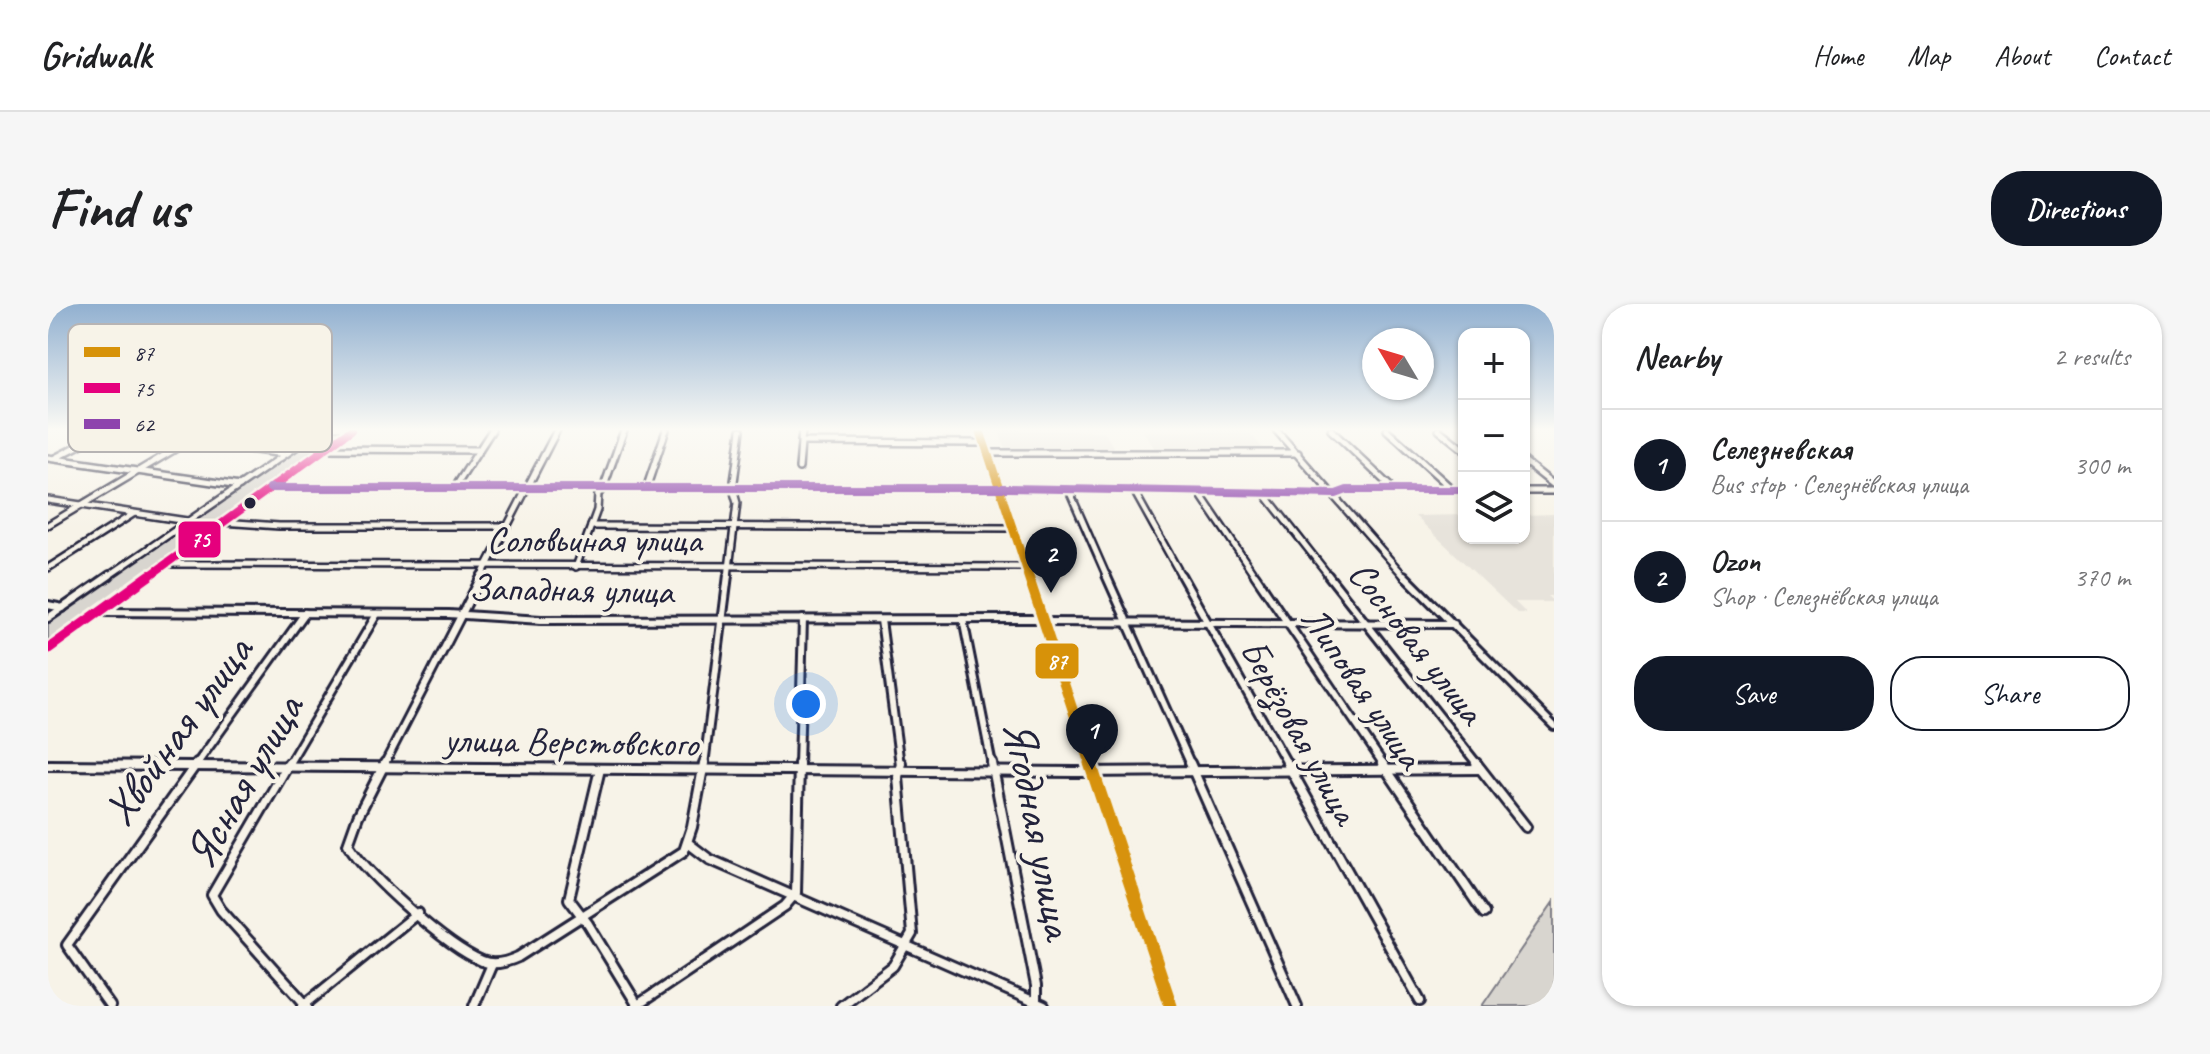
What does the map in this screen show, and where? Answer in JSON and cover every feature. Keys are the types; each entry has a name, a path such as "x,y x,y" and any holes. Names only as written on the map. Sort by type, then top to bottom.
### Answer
{"street":[{"path":"72,463 240,486"},
{"path":"48,525 152,463"},
{"path":"48,618 273,463"},
{"path":"48,649 305,463"},
{"path":"454,489 471,463"},
{"path":"541,463 358,816 348,844 357,860 418,913 475,957 492,964 518,957 668,863 688,843 702,770 737,503 733,489 737,463"},
{"path":"576,567 597,510 598,494 603,489 612,463"},
{"path":"646,489 655,463"},
{"path":"799,468 800,463"},
{"path":"991,463 1171,1006"},
{"path":"1307,463 1408,580 1554,726"},
{"path":"1365,463 1395,491"},
{"path":"1423,463 1453,490"},
{"path":"1530,466 1554,485"},
{"path":"270,488 1068,488 1336,494 1347,490 1458,490"},
{"path":"1068,488 1297,1006"},
{"name":"Берёзовая улица","path":"1133,489 1420,1001"},
{"name":"Липовая улица","path":"1198,491 1484,913"},
{"path":"1530,491 1554,491"},
{"name":"Сосновая улица","path":"1263,493 1526,827"},
{"path":"48,500 188,521"},
{"path":"48,568 133,513"},
{"path":"222,522 279,526 507,526"},
{"path":"591,526 1012,528"},
{"name":"Соловьиная улица","path":"164,564 1025,567"},
{"path":"48,605 63,608"},
{"name":"Западная улица","path":"98,612 464,615 541,620 963,619 1454,624"},
{"name":"Хвойная улица","path":"110,1006 67,945 305,613"},
{"name":"Ясная улица","path":"305,1005 216,904 212,895 377,614"},
{"path":"600,769 570,890 570,903 582,916 637,1006 785,906 794,896 799,868 803,619"},
{"name":"Ягодная улица","path":"963,619 1039,1005"},
{"path":"841,1006 889,967 910,945 912,915 899,770 901,762 881,620"},
{"name":"улица Верстовского","path":"48,765 702,770 1480,769"},
{"path":"688,843 709,859 910,945 1039,1005"},
{"path":"305,1005 418,913"},
{"path":"474,1006 492,964"}],"shaded area":[{"path":"275,463 301,463 48,645 48,619"},
{"path":"1554,514 1554,596 1547,596 1554,602 1515,602 1526,613 1517,613 1415,516 1458,515 1458,544 1530,544 1530,515"},
{"path":"1554,901 1554,1006 1482,1006"}],"transit line":[{"name":"75","path":"48,649 306,463"},
{"name":"87","path":"991,463 1171,1006"},
{"name":"62","path":"270,488 1009,488 1336,494 1347,490 1458,490"}],"place":[{"name":"Ozon","path":"1051,593"},
{"name":"Селезневская","path":"1092,770"}]}
